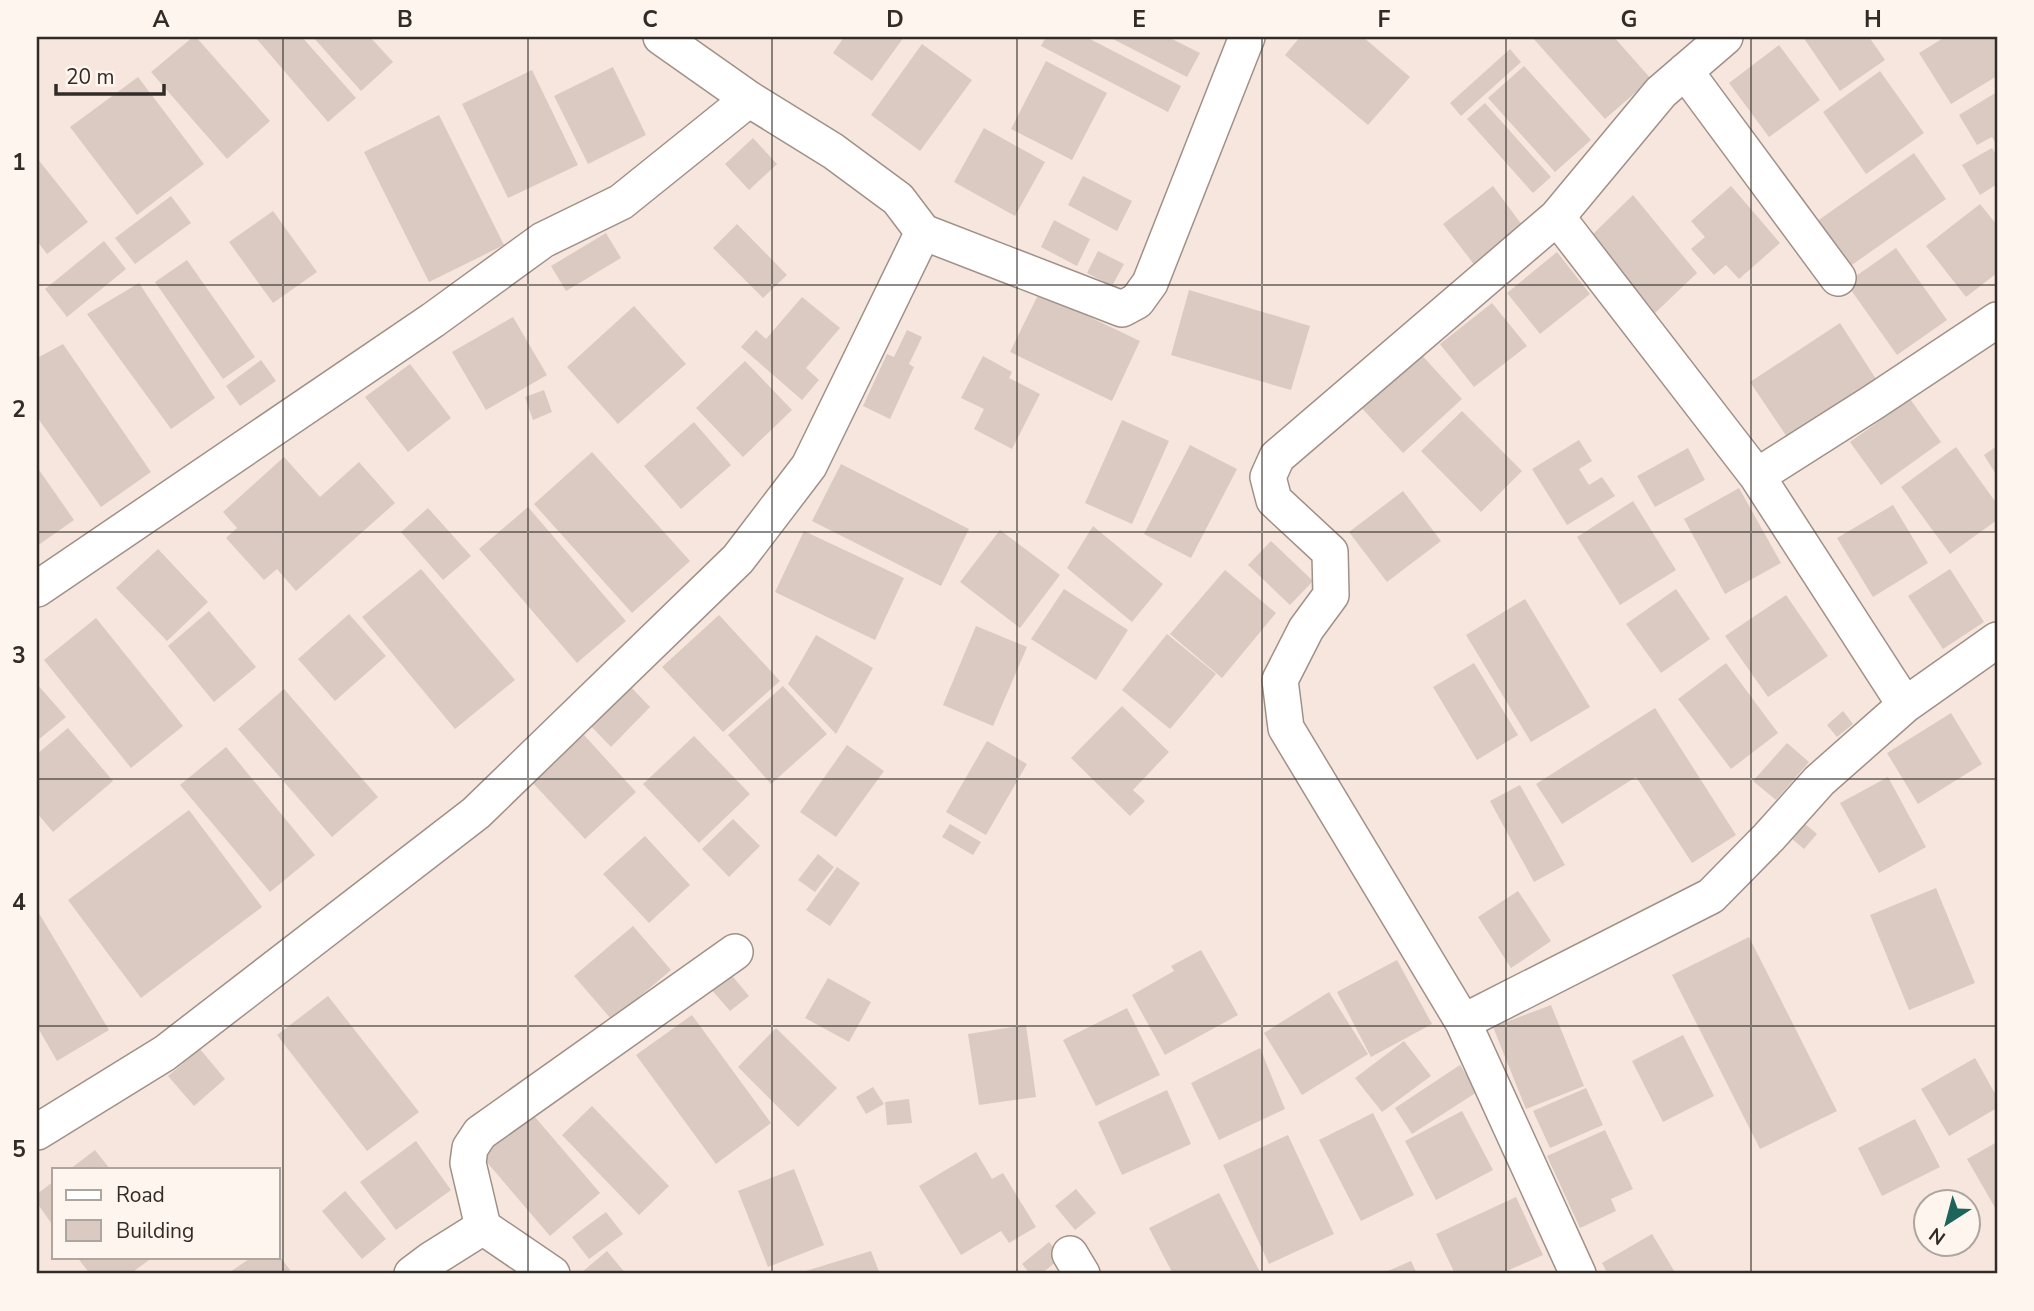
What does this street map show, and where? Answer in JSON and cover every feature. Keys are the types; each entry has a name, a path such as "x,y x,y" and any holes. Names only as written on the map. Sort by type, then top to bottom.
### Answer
{"street":[{"path":"662,37 750,99 833,150 898,199 923,232 1122,309 1137,301 1150,283 1247,37"},
{"path":"1578,1274 1463,1022 1286,728 1280,680 1306,629 1331,595 1330,552 1274,500 1268,477 1277,457 1557,217 1661,92 1725,37"},
{"path":"1685,71 1838,278"},
{"path":"37,589 433,320 544,240 621,202 750,99"},
{"path":"1557,217 1757,476 1905,705"},
{"path":"37,1132 165,1053 476,813 738,559 809,466 923,232"},
{"path":"1757,476 1997,320"},
{"path":"1463,1022 1711,896 1819,781 1905,705 1997,640"},
{"path":"552,1274 482,1227 467,1164 470,1148 480,1133 735,952"},
{"path":"412,1274 482,1227"}],"building":[{"path":"196,37 270,121 227,159 151,72"},
{"path":"255,37 302,37 356,98 328,122"},
{"path":"313,37 370,37 393,62 361,91"},
{"path":"844,37 904,37 872,81 833,53"},
{"path":"1046,37 1086,37 1181,86 1168,112 1041,46"},
{"path":"1109,37 1168,37 1200,53 1187,77"},
{"path":"1300,37 1363,37 1410,77 1368,125 1285,55"},
{"path":"1532,37 1614,37 1651,79 1605,119"},
{"path":"1803,37 1869,37 1885,60 1840,91"},
{"path":"1945,37 1997,37 1997,76 1951,104 1919,53"},
{"path":"922,44 972,80 920,151 871,115"},
{"path":"1779,45 1820,100 1769,137 1729,83"},
{"path":"1510,49 1521,62 1461,116 1450,103"},
{"path":"1046,61 1107,93 1072,160 1011,129"},
{"path":"1524,66 1591,140 1555,172 1488,98"},
{"path":"613,67 646,135 588,164 554,96"},
{"path":"532,70 578,165 508,198 462,104"},
{"path":"1880,71 1924,133 1866,174 1823,112"},
{"path":"138,77 204,164 137,215 70,127"},
{"path":"1997,92 1997,145 1992,137 1977,145 1959,115"},
{"path":"1485,103 1551,177 1533,193 1467,119"},
{"path":"439,115 504,245 429,282 364,152"},
{"path":"984,128 1045,162 1015,216 954,182"},
{"path":"753,138 777,164 749,190 725,164"},
{"path":"1992,148 1997,156 1997,184 1980,195 1962,165"},
{"path":"1914,153 1946,199 1846,269 1813,224"},
{"path":"37,158 88,222 47,254 37,241"},
{"path":"1083,176 1132,201 1117,231 1068,205"},
{"path":"1493,186 1525,229 1476,267 1443,224"},
{"path":"1731,186 1780,243 1739,279 1726,265 1714,275 1691,249 1705,237 1691,221"},
{"path":"1633,195 1697,273 1655,313 1593,234"},
{"path":"171,196 191,223 135,264 115,238"},
{"path":"1980,204 1997,225 1997,273 1966,297 1926,246"},
{"path":"273,211 317,272 273,303 229,242"},
{"path":"1054,220 1090,239 1077,266 1041,247"},
{"path":"737,224 787,275 763,298 713,248"},
{"path":"606,233 621,258 566,291 551,266"},
{"path":"104,241 126,269 67,317 45,289"},
{"path":"1896,248 1947,320 1897,355 1846,283"},
{"path":"1098,251 1124,264 1112,286 1087,273"},
{"path":"1557,252 1590,294 1540,334 1507,293"},
{"path":"187,260 255,357 223,379 155,282"},
{"path":"139,283 215,398 171,429 87,314"},
{"path":"1189,290 1310,326 1291,390 1171,355"},
{"path":"1039,293 1140,341 1112,401 1010,352"},
{"path":"802,297 840,328 806,368 819,380 802,400 741,347 756,330 766,339"},
{"path":"1492,303 1527,346 1474,387 1440,344"},
{"path":"634,306 686,364 618,424 567,367"},
{"path":"513,317 547,375 486,410 452,352"},
{"path":"1840,323 1876,379 1787,437 1750,382"},
{"path":"907,330 922,337 909,364 914,367 890,419 863,406 887,354 894,357"},
{"path":"63,344 151,472 101,507 37,417 37,358"},
{"path":"1418,351 1462,399 1403,453 1359,405"},
{"path":"983,356 1012,372 1009,378 1040,394 1012,449 974,429 984,409 961,398"},
{"path":"261,360 276,381 240,406 226,386"},
{"path":"745,361 792,410 743,457 696,408"},
{"path":"410,364 451,418 408,452 365,397"},
{"path":"544,390 552,412 533,420 525,397"},
{"path":"1910,399 1941,442 1881,485 1850,442"},
{"path":"1462,411 1522,471 1481,512 1421,451"},
{"path":"1122,420 1169,441 1132,524 1085,503"},
{"path":"694,422 731,465 681,509 644,466"},
{"path":"1579,440 1592,461 1579,469 1589,485 1602,477 1615,496 1567,525 1532,469"},
{"path":"1190,445 1237,469 1191,558 1144,534"},
{"path":"1997,446 1997,476 1984,455"},
{"path":"1956,447 1997,504 1997,520 1950,554 1901,487"},
{"path":"1688,448 1705,480 1655,507 1637,476"},
{"path":"592,452 690,561 632,613 534,504"},
{"path":"284,457 320,497 359,462 395,503 296,591 277,569 264,580 226,538 237,528 223,512"},
{"path":"841,464 969,529 941,586 812,521"},
{"path":"37,467 74,520 37,546"},
{"path":"1739,488 1781,563 1725,594 1684,519"},
{"path":"1403,491 1441,541 1387,582 1349,532"},
{"path":"1633,501 1676,570 1620,605 1577,537"},
{"path":"1893,505 1928,563 1873,597 1837,538"},
{"path":"528,507 626,621 577,663 479,549"},
{"path":"428,508 471,556 443,580 401,532"},
{"path":"1093,526 1163,584 1132,622 1067,568"},
{"path":"1000,530 1060,575 1020,628 960,582"},
{"path":"804,531 904,578 875,640 775,592"},
{"path":"1271,541 1313,581 1290,605 1248,565"},
{"path":"158,549 208,602 167,641 116,588"},
{"path":"421,569 515,680 455,729 362,617"},
{"path":"1950,569 1984,622 1943,649 1908,596"},
{"path":"1225,570 1276,613 1222,678 1170,634"},
{"path":"1064,589 1128,630 1096,680 1031,639"},
{"path":"1676,589 1710,639 1661,673 1626,624"},
{"path":"1786,595 1828,656 1768,697 1725,636"},
{"path":"1525,599 1590,707 1531,742 1466,635"},
{"path":"209,611 256,667 214,702 168,646"},
{"path":"349,614 386,656 335,701 298,659"},
{"path":"719,615 780,681 723,732 662,667"},
{"path":"96,618 183,726 131,768 44,660"},
{"path":"976,626 1027,647 993,726 943,705"},
{"path":"1167,634 1216,674 1170,729 1122,690"},
{"path":"816,635 873,668 836,734 788,684"},
{"path":"1474,663 1518,735 1477,760 1433,687"},
{"path":"1726,663 1778,733 1731,769 1678,699"},
{"path":"37,684 66,717 37,741"},
{"path":"628,684 650,707 611,747 588,723"},
{"path":"783,686 827,734 771,784 728,735"},
{"path":"284,689 378,797 332,837 238,729"},
{"path":"1122,706 1169,752 1133,790 1145,801 1130,816 1071,758"},
{"path":"1655,708 1736,835 1692,863 1636,777 1562,824 1536,784"},
{"path":"1843,711 1853,724 1837,737 1827,725"},
{"path":"1951,713 1982,764 1918,804 1887,753"},
{"path":"68,728 113,781 53,832 37,813 37,754"},
{"path":"584,735 636,792 585,839 532,782"},
{"path":"694,736 750,794 699,843 643,784"},
{"path":"987,741 1027,764 986,835 946,812"},
{"path":"1787,743 1809,762 1776,800 1753,781"},
{"path":"847,745 884,771 836,837 800,812"},
{"path":"226,747 315,855 270,892 180,785"},
{"path":"1888,777 1926,847 1879,873 1840,803"},
{"path":"1520,785 1565,865 1534,882 1490,801"},
{"path":"189,810 262,907 141,998 68,900"},
{"path":"733,819 760,846 729,877 702,849"},
{"path":"1804,823 1817,834 1804,849 1791,838"},
{"path":"950,824 981,842 973,855 942,837"},
{"path":"645,836 690,885 649,923 603,874"},
{"path":"818,854 834,867 815,892 798,880"},
{"path":"837,867 860,883 830,926 806,910"},
{"path":"1936,888 1975,983 1909,1010 1870,915"},
{"path":"1518,891 1551,941 1511,968 1478,917"},
{"path":"37,910 109,1030 57,1061 37,1026"},
{"path":"633,926 671,970 612,1020 574,976"},
{"path":"1749,937 1837,1111 1760,1149 1672,975"},
{"path":"1201,950 1238,1015 1165,1055 1132,995 1174,971 1171,966"},
{"path":"1397,960 1432,1024 1371,1057 1337,992"},
{"path":"729,972 749,996 730,1011 710,988"},
{"path":"828,978 871,1002 849,1042 805,1018"},
{"path":"1329,992 1368,1054 1302,1095 1264,1033"},
{"path":"328,996 419,1112 367,1151 277,1035"},
{"path":"1551,1005 1584,1086 1526,1109 1493,1027"},
{"path":"1127,1008 1160,1075 1096,1106 1063,1040"},
{"path":"692,1015 771,1123 716,1164 636,1055"},
{"path":"1026,1025 1036,1097 979,1105 968,1034"},
{"path":"776,1028 837,1088 798,1127 738,1067"},
{"path":"1683,1035 1714,1096 1663,1122 1632,1061"},
{"path":"1404,1041 1431,1076 1382,1112 1355,1078"},
{"path":"1260,1048 1285,1109 1219,1140 1191,1083"},
{"path":"200,1049 225,1079 194,1106 168,1076"},
{"path":"1975,1058 1997,1097 1997,1108 1949,1136 1921,1089"},
{"path":"1460,1065 1477,1092 1412,1134 1395,1108"},
{"path":"873,1087 884,1104 866,1114 856,1097"},
{"path":"1586,1088 1603,1125 1550,1148 1533,1111"},
{"path":"1167,1090 1191,1144 1122,1175 1098,1122"},
{"path":"909,1099 912,1123 887,1125 885,1102"},
{"path":"592,1106 669,1186 639,1215 562,1135"},
{"path":"529,1110 600,1193 550,1236 479,1153"},
{"path":"1462,1111 1493,1170 1436,1200 1405,1141"},
{"path":"1373,1113 1414,1195 1361,1221 1319,1140"},
{"path":"1915,1119 1940,1167 1882,1196 1858,1148"},
{"path":"1605,1130 1633,1189 1611,1199 1616,1211 1580,1228 1547,1156"},
{"path":"1288,1135 1334,1234 1269,1264 1223,1165"},
{"path":"416,1141 451,1190 396,1230 360,1182"},
{"path":"1997,1142 1997,1211 1967,1159"},
{"path":"95,1150 109,1168 71,1168"},
{"path":"976,1152 992,1179 1003,1173 1036,1227 1009,1243 1001,1231 961,1255 919,1186"},
{"path":"794,1169 824,1245 768,1267 738,1191"},
{"path":"52,1183 52,1224 37,1203 37,1194"},
{"path":"1076,1189 1096,1213 1075,1230 1055,1206"},
{"path":"345,1191 386,1239 362,1259 322,1211"},
{"path":"1219,1193 1261,1274 1173,1274 1149,1228"},
{"path":"1516,1197 1543,1255 1500,1274 1455,1274 1436,1234"},
{"path":"606,1212 623,1234 589,1259 572,1237"},
{"path":"1652,1234 1676,1274 1608,1274 1602,1263"},
{"path":"1049,1242 1062,1257 1041,1274 1030,1274 1022,1264"},
{"path":"607,1251 626,1274 581,1273"},
{"path":"871,1251 880,1274 796,1274"},
{"path":"280,1257 293,1274 227,1274 251,1258"},
{"path":"78,1258 152,1258 130,1274 90,1274"},
{"path":"1411,1261 1417,1274 1381,1274"}]}
